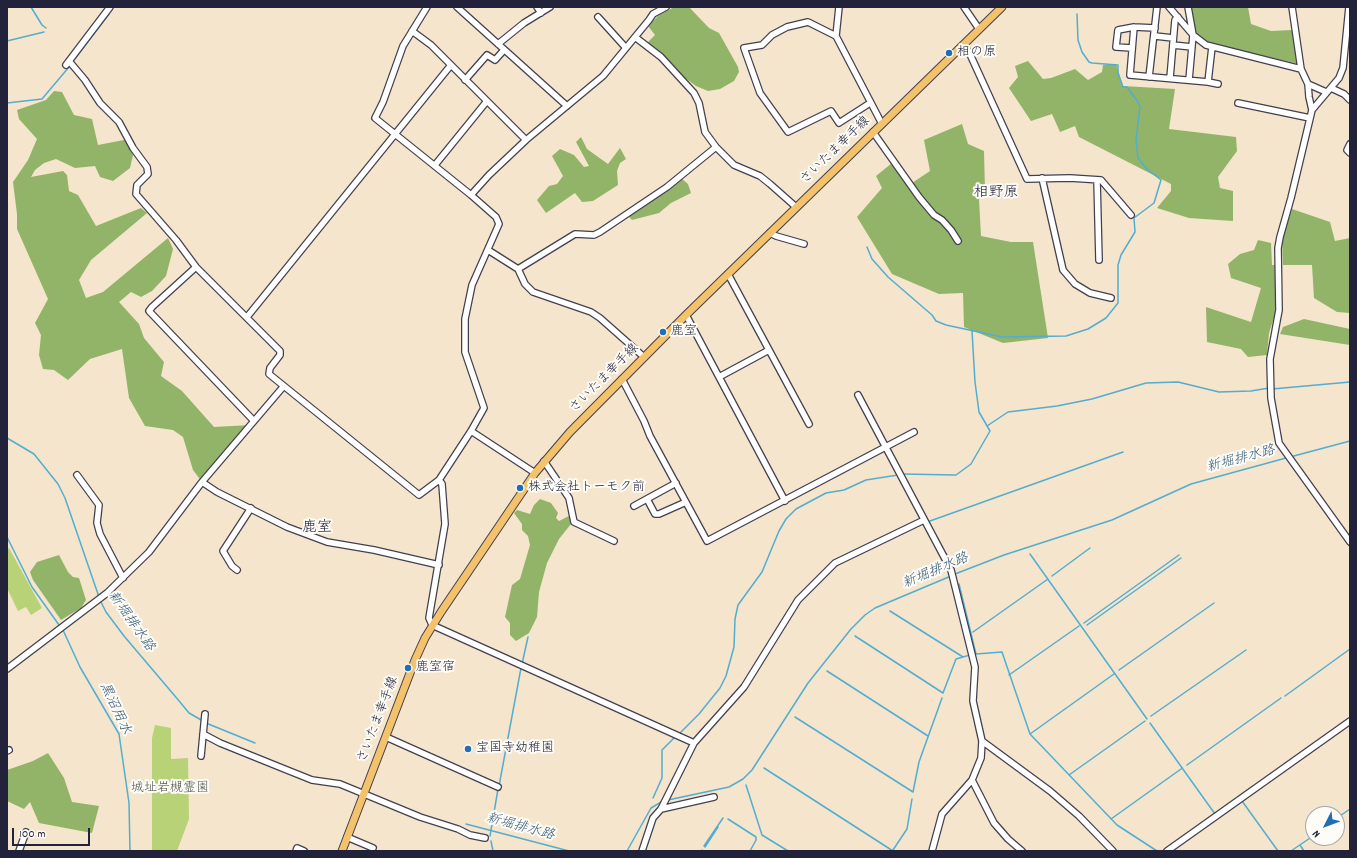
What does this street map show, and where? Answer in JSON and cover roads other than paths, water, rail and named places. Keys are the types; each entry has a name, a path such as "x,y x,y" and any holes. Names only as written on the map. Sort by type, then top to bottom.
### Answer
{"main road":[{"name":"さいたま幸手線","path":"342,851 417,655 432,625 544,461 561,441 686,315 1002,7"}],"street":[{"path":"110,7 67,63 85,80 100,103 120,122 133,148 147,167 148,174 137,184 135,189 136,194 176,240 196,267 280,351 280,355 270,368 269,374 419,495 439,480 482,412 484,404 466,352 465,319 472,285 499,224 498,220 471,195 375,118 383,102 396,62 412,31 427,7"},
{"path":"457,7 567,106"},
{"path":"537,7 541,13"},
{"path":"498,44 550,7"},
{"path":"654,14 656,7"},
{"path":"471,195 489,175 526,140 603,76 654,14 666,7"},
{"path":"839,7 836,36 882,124"},
{"path":"964,7 979,29"},
{"path":"1150,77 1157,7"},
{"path":"1169,7 1200,42 1212,47 1302,68"},
{"path":"1188,7 1193,35 1189,80"},
{"path":"1292,7 1302,68 1308,84 1312,110"},
{"path":"1349,7 1347,49 1343,68 1339,78 1312,110 1280,237 1278,248 1279,310 1270,359 1270,376 1271,398 1279,443 1350,542"},
{"path":"598,17 626,48"},
{"path":"1170,78 1175,20 1178,18"},
{"path":"836,36 808,22 787,27 772,35 762,45 744,48 760,93 788,132 832,111 838,123 870,103"},
{"path":"1132,48 1116,47 1118,30 1134,27 1155,28"},
{"path":"1134,27 1130,75 1218,84"},
{"path":"412,31 431,45 526,140"},
{"path":"1154,36 1173,38"},
{"path":"635,37 661,57 694,92 699,103 705,132 716,147 734,165 760,176 796,207"},
{"path":"963,45 969,52 1026,179 1042,178 1101,180 1130,215"},
{"path":"1173,45 1192,47"},
{"path":"1208,82 1212,47"},
{"path":"465,80 487,55 495,60 504,50"},
{"path":"246,317 451,65"},
{"path":"1308,84 1344,94 1350,100"},
{"path":"435,165 487,101"},
{"path":"1238,103 1310,118"},
{"path":"873,132 923,201 934,215 946,224 958,241"},
{"path":"1350,144 1347,150 1350,153"},
{"path":"518,269 575,234 594,235 600,232 666,187 716,147"},
{"path":"1042,178 1063,270 1075,284 1090,293 1111,298"},
{"path":"1097,180 1099,260"},
{"path":"770,232 776,236 804,244"},
{"path":"488,250 518,269 525,284 533,292 591,312 600,318 644,357"},
{"path":"196,267 152,307 149,312 254,421"},
{"path":"728,274 809,424"},
{"path":"686,315 785,501"},
{"path":"719,377 769,350"},
{"path":"622,379 644,421 650,436 707,541 914,432"},
{"path":"7,669 94,605 123,578 163,535 202,482 284,387"},
{"path":"858,395 951,570 975,667 973,701 982,741 980,758 972,780 942,814 932,851"},
{"path":"471,431 535,473"},
{"path":"544,461 569,498 574,522 614,541"},
{"path":"77,475 98,505 97,523 100,534 123,578"},
{"path":"439,480 442,484 445,521 439,565 429,618 432,625 694,743"},
{"path":"202,482 218,492 287,527 326,542 374,550 439,565"},
{"path":"634,506 676,483"},
{"path":"646,499 655,514 659,514 686,502"},
{"path":"237,570 232,566 223,551 251,508"},
{"path":"642,851 653,818 662,806 694,743 744,687 798,600 829,568 836,563 924,520"},
{"path":"201,756 205,714"},
{"path":"1167,851 1350,721"},
{"path":"204,731 220,743 312,780 340,784 420,817 458,829 470,835 485,838"},
{"path":"386,737 498,787"},
{"path":"982,741 1050,791 1078,816 1113,851"},
{"path":"972,780 994,823 1008,839 1022,851"},
{"path":"662,806 714,797"},
{"path":"19,851 26,832"},
{"path":"347,837 373,848"},
{"path":"296,851 297,848 304,851"}],"waterway":[{"path":"31,7 42,25 46,28"},
{"path":"74,60 109,14"},
{"path":"867,247 872,259 888,277 932,315 936,321 946,325 1002,337 1066,336 1088,329 1106,318 1118,303 1118,265 1121,255 1135,232 1134,218 1154,203 1161,180 1147,169 1138,158 1136,139 1140,107 1138,102 1127,87 1123,87 1118,73 1118,65 1089,62 1082,52 1078,40 1077,14"},
{"path":"7,41 44,32"},
{"path":"7,103 42,99 69,67"},
{"path":"902,474 956,475 971,464 990,431 979,412 975,382 972,331"},
{"path":"987,426 1008,412 1057,406 1092,399 1146,383 1178,382 1219,392 1251,391 1269,388"},
{"path":"1272,389 1350,382"},
{"name":"新堀排水路","path":"7,438 34,454 58,484 65,498 99,597"},
{"name":"新堀排水路","path":"1290,457 1350,441"},
{"path":"930,521 1123,452"},
{"name":"新堀排水路","path":"955,574 1004,555 1112,520 1191,484 1286,458"},
{"path":"679,734 699,714 720,688 726,676 734,647 735,619 738,605 762,572 779,531 786,519 796,509 826,493 844,490 866,480 898,475"},
{"name":"黒沼用水","path":"7,537 32,587 59,625"},
{"path":"1052,576 1090,548"},
{"path":"1030,554 1147,719"},
{"path":"1084,623 1179,555"},
{"path":"1087,625 1181,558"},
{"path":"806,596 839,563"},
{"name":"新堀排水路","path":"668,800 729,787 743,779 752,770 808,683 851,629 865,615 875,608 951,576"},
{"path":"973,632 1048,579"},
{"path":"959,584 976,654 1002,652 1030,734 1117,825 1157,851"},
{"name":"新堀排水路","path":"100,600 106,612 124,636 189,713 203,721"},
{"path":"1119,670 1214,603"},
{"path":"890,611 963,657"},
{"path":"1009,675 1079,626"},
{"name":"黒沼用水","path":"63,630 80,667 119,734 129,803 130,851"},
{"path":"855,636 943,693 956,659 970,655"},
{"path":"522,664 528,637"},
{"path":"1285,696 1350,649"},
{"path":"1151,716 1246,650"},
{"path":"499,786 521,668"},
{"path":"827,671 928,736"},
{"path":"1030,734 1114,674"},
{"path":"795,717 913,792 919,762 942,698"},
{"path":"1187,765 1281,698"},
{"path":"1069,775 1145,721"},
{"name":"新堀排水路","path":"206,723 255,743"},
{"path":"1150,723 1215,814"},
{"path":"653,798 662,778 662,750 676,736"},
{"path":"764,768 893,851"},
{"path":"1111,819 1181,769"},
{"path":"746,785 762,835 788,851"},
{"path":"1219,811 1253,786"},
{"path":"490,836 498,789"},
{"path":"893,850 907,829 912,799"},
{"name":"新堀排水路","path":"627,851 651,808 663,801"},
{"path":"1223,815 1242,801 1278,851"},
{"path":"1345,812 1350,809"},
{"path":"704,846 723,818"},
{"path":"728,819 756,837 750,851"},
{"name":"新堀排水路","path":"466,824 569,851"},
{"path":"705,847 718,827"},
{"path":"491,841 493,851"},
{"path":"1291,851 1305,841"},
{"path":"1300,845 1304,851"}],"place":[{"name":"相の原","path":"949,53"},
{"name":"鹿室","path":"663,332"},
{"name":"株式会社トーモク前","path":"520,488"},
{"name":"鹿室宿","path":"408,668"},
{"name":"宝国寺幼稚園","path":"468,749"}],"district":[{"name":"相野原","path":"996,194"},
{"name":"鹿室","path":"317,529"}],"park label":[{"name":"城址岩槻霊園","path":"170,789"}]}
